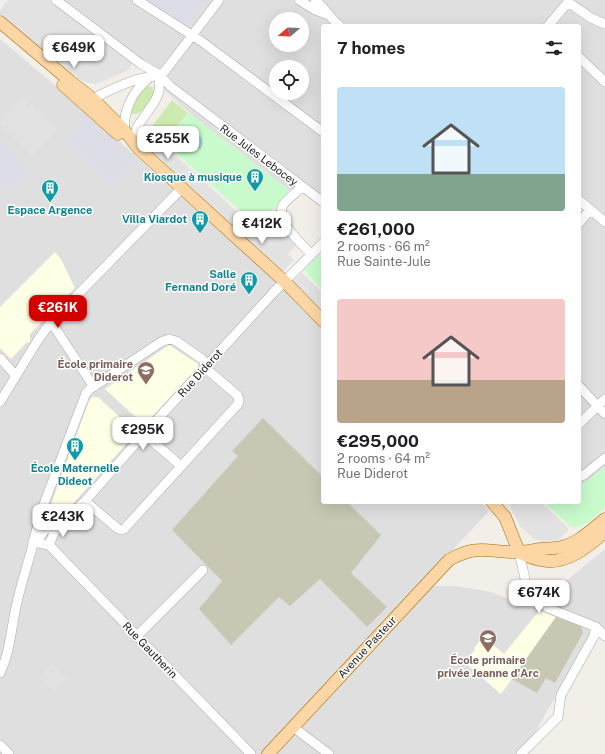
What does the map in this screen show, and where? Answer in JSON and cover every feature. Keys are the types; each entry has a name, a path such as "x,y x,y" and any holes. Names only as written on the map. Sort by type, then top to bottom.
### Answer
{"main road":[{"path":"0,22 93,99 122,128 139,149 284,281 321,319"},
{"path":"0,31 95,113 122,128"},
{"path":"498,504 507,521 519,552 541,561 564,559 577,554 590,546 605,532"},
{"path":"519,552 569,545 585,535 605,519"},
{"name":"Avenue Pasteur","path":"268,754 449,560 460,554 473,550 519,552"}],"street":[{"name":"Rue Jules Lebocey","path":"56,0 138,62 160,75 170,86 321,201"},
{"path":"137,0 192,35 321,127"},
{"path":"93,99 140,78 150,78 160,75 165,71 219,0"},
{"path":"300,0 315,10 329,15"},
{"path":"315,0 320,3 338,24"},
{"path":"550,24 568,2 591,18 605,24"},
{"path":"581,59 605,82"},
{"path":"139,149 135,136 136,132 160,92 160,75"},
{"path":"122,128 134,93 150,78"},
{"path":"95,113 122,128"},
{"path":"122,128 132,120 145,115"},
{"path":"302,187 284,203 282,214 287,227 295,238 311,254"},
{"path":"0,402 51,322 181,188"},
{"path":"581,202 605,222"},
{"path":"581,221 590,210"},
{"name":"Rue Diderot","path":"34,544 44,531 62,522 85,501 284,281 321,245"},
{"path":"51,322 94,387"},
{"path":"0,673 11,639 16,607 43,509 86,393 161,342 168,339 176,341 202,359 207,365 209,371 238,396 239,401 122,530 117,528 85,501"},
{"path":"0,358 16,376"},
{"path":"581,388 605,414"},
{"path":"581,422 605,399"},
{"path":"144,434 180,466"},
{"path":"581,476 605,458"},
{"path":"43,509 49,518 62,522 54,533 49,546"},
{"name":"Rue Gautherin","path":"34,544 49,546 251,754"},
{"path":"519,552 526,583 530,590 548,608 596,627 605,636"},
{"path":"136,637 202,570"},
{"path":"521,754 558,717 561,695 594,636 596,627"},
{"path":"293,727 329,754"},
{"path":"0,745 9,754"}],"shaded area":[{"path":"8,0 53,0 133,61 129,70 96,84 81,80 0,16 0,10"},
{"path":"53,0 605,0 605,466 585,483 581,484 581,24 321,24 321,207 304,194 289,190 189,113 133,61"},
{"path":"146,0 207,0 187,27"},
{"path":"0,39 82,108 282,287 321,327 321,504 483,504 489,511 419,586 457,586 491,592 533,608 605,549 605,642 594,633 523,754 0,754"},
{"path":"179,95 279,172 274,174 173,97"},
{"path":"24,97 29,102 26,106 27,107 31,103 37,109 33,113 34,114 38,110 44,116 40,120 42,121 45,117 51,123 48,127 52,124 58,130 33,156 27,151 30,147 28,146 25,149 20,144 23,140 21,139 18,142 13,137 16,133 15,132 11,135 5,130 9,126 7,125 4,128 0,125 0,121 2,119 0,118"},
{"path":"88,114 95,120 93,122 96,124 96,127 104,134 107,131 121,143 118,147 128,156 132,153 139,161 114,186 65,139"},
{"path":"156,137 262,235 280,219 297,244 288,254 294,260 283,271 148,148"},
{"path":"0,140 30,168 9,191 0,183"},
{"path":"55,252 61,259 75,288 30,334 30,342 26,343 11,359 0,348 0,307"},
{"path":"302,273 321,291 321,311 293,282"},
{"name":"École primaire Diderot","path":"169,345 198,364 198,367 146,423 142,423 105,389"},
{"path":"92,397 99,398 135,431 135,434 69,508 63,513 56,515 50,511 50,507 89,401"},
{"path":"263,418 321,475 321,504 349,504 381,535 351,573 387,607 367,627 320,579 290,606 279,597 231,645 199,609 222,581 172,530 238,456 232,451"},
{"path":"512,504 543,504 569,529 558,540 543,541 534,539 520,526 510,506"},
{"name":"École primaire privée Jeanne d'Arc","path":"539,611 556,617 501,694 464,662 475,650 474,648 484,636 504,654"},
{"path":"556,617 581,626 583,633 555,683 546,678 537,693 512,679"},
{"path":"52,664 67,678 54,692 39,678"}],"green space":[{"path":"148,86 153,87 153,96 151,101 141,112 132,114 130,110 139,92"},
{"path":"172,100 188,113 164,142 150,129"},
{"path":"189,113 289,190 287,195 257,224 164,142"},
{"path":"321,255 321,288 305,271 305,269"},
{"path":"605,466 605,508 584,525 575,527 570,526 546,504 581,504 581,484 586,482"}],"water":[{"path":"187,126 202,138 203,144 200,149 193,149 178,136"}],"place":[{"name":"Kiosque à musique","path":"255,192"},
{"name":"Espace Argence","path":"50,203"},
{"name":"Villa Viardot","path":"200,234"},
{"name":"Salle Fernand Doré","path":"249,295"},
{"name":"École primaire Diderot","path":"146,385"},
{"name":"École Maternelle Dideot","path":"75,461"},
{"name":"École primaire privée Jeanne d'Arc","path":"488,653"}]}
